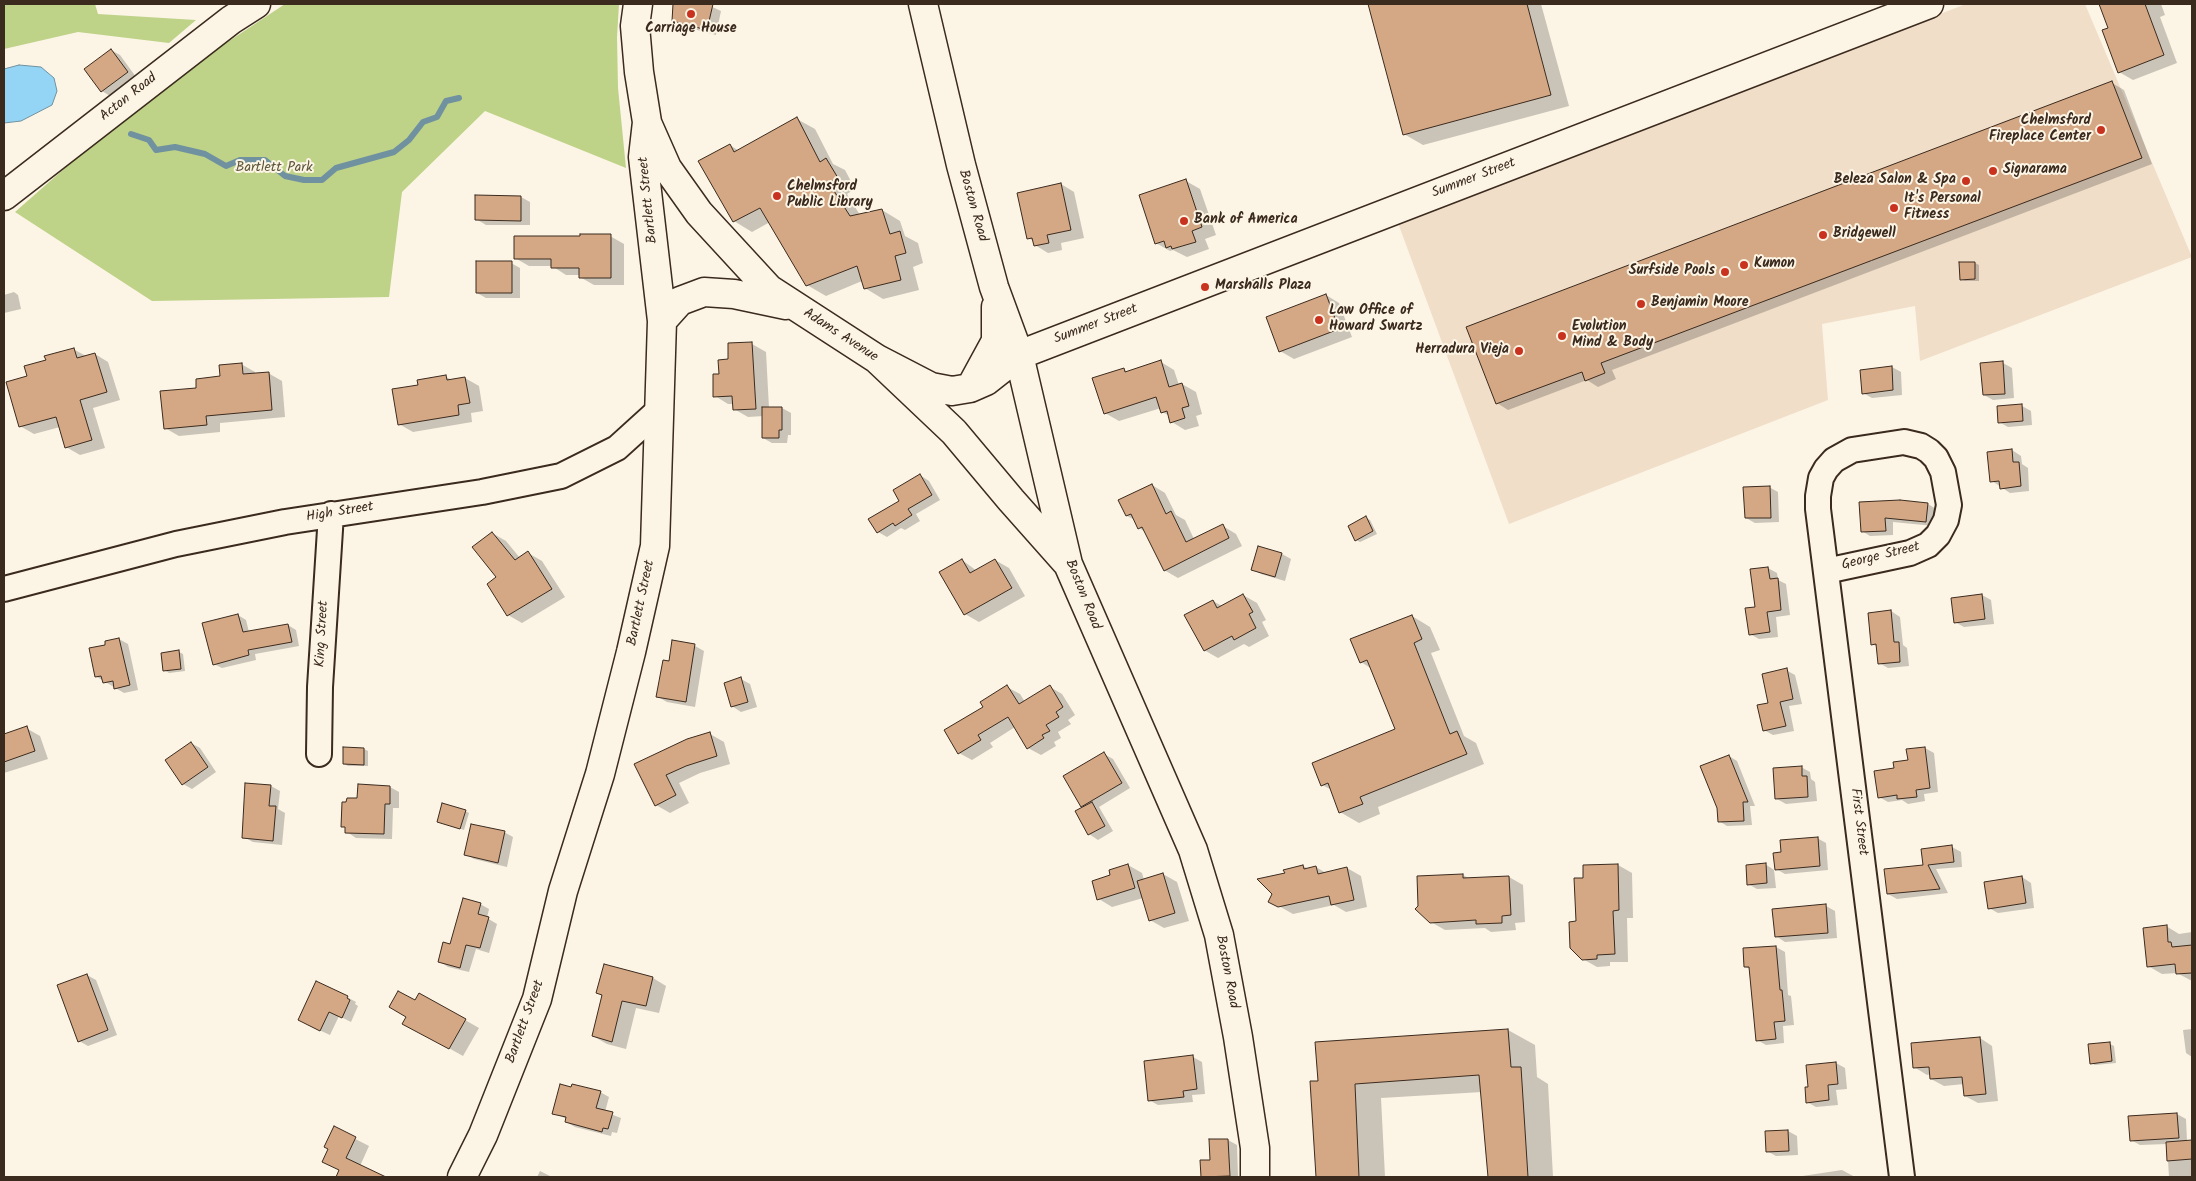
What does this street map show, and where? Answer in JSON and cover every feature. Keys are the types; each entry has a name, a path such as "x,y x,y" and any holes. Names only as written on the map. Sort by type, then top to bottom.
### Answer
{"main road":[{"name":"Acton Road","path":"4,196 231,20 256,4"},
{"name":"Bartlett Street","path":"462,1177 483,1134 537,999 564,891 600,774 631,652 654,546 662,321 644,157 646,122 635,26 638,4"},
{"name":"Boston Road","path":"923,4 961,165 994,287 1018,355 1068,564 1193,850 1219,935 1240,1046 1255,1148 1255,1177"},
{"name":"Summer Street","path":"970,388 986,381 1018,355 1929,4"},
{"name":"Adams Avenue","path":"646,122 667,168 699,213 768,289 793,307 877,359 954,432 1010,500 1068,564"},
{"path":"877,359 931,387 952,391 970,388 996,341 994,287"},
{"path":"662,321 680,301 704,292 734,294 793,307"}],"street":[{"name":"High Street","path":"4,589 176,544 330,514 482,492 561,476 617,448 660,409"},
{"name":"George Street","path":"1826,469 1834,460 1852,450 1904,442 1921,446 1936,458 1943,472 1949,505 1946,520 1938,535 1928,545 1910,553 1826,571"},
{"name":"First Street","path":"1826,469 1821,478 1818,496 1826,571 1902,1177"},
{"name":"King Street","path":"319,754 320,687 330,514"}],"shaded area":[{"path":"1966,4 2085,4 2192,257 1920,361 1915,306 1822,324 1828,400 1509,524 1398,223"}],"green space":[{"path":"4,4 95,4 98,14 196,20 169,43 78,32 4,49"},
{"name":"Bartlett Park","path":"285,4 619,4 617,37 618,88 626,168 485,111 402,192 389,297 152,301 15,212 73,161 205,57"}],"water":[{"path":"19,65 41,67 54,78 57,91 52,105 21,121 4,123 4,69"}],"building":[{"name":"Carriage House","path":"673,4 713,4 707,30 672,21"},
{"path":"1368,4 1527,4 1551,95 1403,135"},
{"path":"2099,4 2145,4 2164,55 2118,73 2102,30 2108,28"},
{"path":"111,49 128,72 101,92 84,69"},
{"path":"2112,81 2142,158 1601,363 1605,373 1585,381 1582,372 1496,404 1466,327"},
{"name":"Chelmsford Public Library","path":"797,117 820,162 826,158 838,178 829,183 850,216 882,209 890,234 900,231 906,253 895,256 901,280 864,289 857,266 806,286 760,208 733,222 698,161 730,144 734,152"},
{"path":"1186,179 1202,227 1192,231 1196,242 1172,249 1171,246 1166,248 1164,241 1155,244 1139,195"},
{"path":"1061,183 1071,230 1047,235 1049,243 1034,246 1032,238 1027,239 1017,193"},
{"path":"475,195 521,196 521,221 475,220"},
{"path":"580,234 611,234 611,278 579,278 579,268 551,268 551,259 514,259 514,236 580,236"},
{"path":"476,261 512,261 512,293 476,293"},
{"path":"1959,262 1975,262 1975,279 1960,280"},
{"path":"1326,294 1339,329 1279,352 1266,317"},
{"path":"752,342 756,409 733,410 732,396 713,397 713,374 719,374 718,360 728,359 728,343"},
{"path":"74,348 77,358 95,353 107,392 80,400 92,440 65,448 56,417 19,427 6,382 27,376 24,366 46,360 44,356"},
{"path":"1161,360 1169,387 1182,383 1189,406 1182,408 1185,418 1170,423 1167,411 1161,413 1156,397 1104,414 1092,378 1124,368 1125,372"},
{"path":"2003,361 2005,394 1983,395 1980,363"},
{"path":"242,363 243,374 269,372 272,410 206,416 207,425 164,429 160,391 196,388 196,379 220,376 219,365"},
{"path":"1892,366 1893,390 1862,394 1860,370"},
{"path":"446,375 447,380 465,377 470,403 458,405 459,415 398,425 392,389 418,385 417,380"},
{"path":"2022,404 2023,421 1998,423 1997,406"},
{"path":"762,407 782,407 782,430 779,430 779,438 762,438"},
{"path":"2012,449 2013,462 2019,462 2021,486 2000,489 1999,481 1990,482 1987,452"},
{"path":"920,474 932,495 908,509 912,515 895,526 893,523 877,533 868,519 899,501 893,490"},
{"path":"1152,484 1166,514 1171,511 1186,542 1223,524 1229,538 1164,571 1142,527 1138,529 1131,514 1126,516 1118,500"},
{"path":"1770,486 1771,518 1745,518 1743,487"},
{"path":"1900,500 1928,503 1926,522 1885,518 1886,531 1861,532 1859,502"},
{"path":"1366,516 1373,531 1355,541 1348,526"},
{"path":"492,532 515,560 528,551 552,589 507,616 487,584 496,577 472,547"},
{"path":"1258,546 1282,553 1275,577 1251,570"},
{"path":"962,559 970,573 995,559 1012,588 964,615 939,572"},
{"path":"1768,567 1770,579 1778,578 1781,610 1767,612 1770,632 1749,635 1745,608 1755,607 1750,569"},
{"path":"1243,594 1253,612 1249,614 1256,628 1234,640 1232,636 1204,651 1184,615 1213,600 1217,608"},
{"path":"1982,594 1985,619 1954,623 1951,598"},
{"path":"1891,610 1894,642 1899,642 1900,662 1878,664 1876,644 1871,645 1868,613"},
{"path":"238,614 243,632 288,624 292,642 248,650 249,655 213,665 202,623"},
{"path":"1412,615 1422,639 1414,643 1450,734 1457,731 1467,754 1360,797 1363,804 1339,813 1328,783 1321,786 1312,763 1395,729 1367,660 1360,663 1350,639"},
{"path":"119,638 130,685 114,689 113,681 103,683 101,676 95,677 89,648 105,645 105,641"},
{"path":"672,640 695,644 686,702 656,697 663,660 669,661"},
{"path":"179,650 181,669 163,671 161,653"},
{"path":"1787,668 1793,699 1780,702 1786,726 1763,731 1757,705 1768,703 1762,674"},
{"path":"741,677 748,702 731,707 724,683"},
{"path":"1007,685 1019,704 1050,685 1063,707 1056,712 1059,717 1046,725 1050,731 1042,735 1044,738 1027,749 1008,717 978,735 981,740 958,754 944,730 983,707 980,702"},
{"path":"27,726 35,751 4,762 4,734"},
{"path":"710,732 717,756 666,775 676,795 655,806 634,764 687,739"},
{"path":"191,742 208,767 182,785 165,760"},
{"path":"343,747 364,748 364,765 343,764"},
{"path":"1925,747 1930,788 1916,790 1917,797 1897,799 1897,795 1878,798 1874,771 1894,768 1893,762 1908,760 1906,749"},
{"path":"1104,752 1122,783 1081,807 1063,776"},
{"path":"1729,755 1748,802 1743,802 1744,821 1718,822 1717,808 1700,766"},
{"path":"1802,766 1802,776 1807,776 1808,797 1775,799 1773,768"},
{"path":"245,783 271,785 269,806 276,806 273,841 242,838"},
{"path":"358,784 390,786 390,804 385,804 384,834 345,833 345,827 341,827 342,802 346,802 347,798 357,798"},
{"path":"1092,802 1105,826 1088,835 1075,811"},
{"path":"442,803 466,810 460,829 437,822"},
{"path":"471,824 505,831 498,863 464,855"},
{"path":"1818,837 1820,866 1775,870 1773,853 1781,852 1780,840"},
{"path":"1952,845 1954,862 1928,865 1940,889 1887,894 1884,869 1923,865 1921,849"},
{"path":"1766,863 1767,883 1747,885 1746,865"},
{"path":"1128,864 1135,888 1097,900 1092,881 1110,875 1109,870"},
{"path":"1618,864 1619,910 1613,911 1615,954 1597,955 1597,959 1582,960 1570,948 1569,922 1576,921 1574,878 1583,878 1583,865"},
{"path":"1303,865 1304,869 1316,866 1318,874 1347,867 1354,900 1331,905 1329,896 1278,907 1268,902 1272,894 1257,879 1285,873 1283,870"},
{"path":"1163,873 1175,913 1149,921 1137,881"},
{"path":"1463,874 1463,878 1509,876 1511,915 1502,916 1502,923 1476,924 1476,920 1430,923 1415,909 1418,906 1417,876"},
{"path":"2022,876 2026,903 1988,909 1984,882"},
{"path":"463,898 481,903 478,914 489,917 480,948 466,945 460,968 438,962 443,942 450,944"},
{"path":"1826,904 1828,933 1775,937 1772,909"},
{"path":"2167,925 2168,942 2171,942 2172,947 2192,945 2192,973 2176,974 2175,964 2147,967 2143,928"},
{"path":"1776,946 1785,1021 1774,1022 1776,1039 1756,1041 1749,967 1744,967 1743,948"},
{"path":"604,964 653,977 646,1006 622,1001 612,1042 592,1036 602,995 596,993"},
{"path":"87,974 108,1030 78,1042 57,985"},
{"path":"316,981 348,996 347,998 350,1000 342,1018 329,1012 320,1031 298,1020"},
{"path":"398,991 415,1000 419,993 466,1019 449,1049 402,1024 406,1017 389,1007"},
{"path":"1508,1029 1511,1067 1521,1067 1528,1177 1488,1177 1479,1075 1355,1084 1359,1177 1316,1177 1310,1081 1318,1081 1315,1042"},
{"path":"1980,1037 1986,1094 1964,1096 1962,1077 1930,1079 1929,1067 1913,1068 1911,1043"},
{"path":"2110,1042 2112,1061 2090,1064 2088,1044"},
{"path":"1193,1055 1197,1089 1183,1091 1184,1097 1148,1101 1144,1061"},
{"path":"1836,1062 1838,1084 1828,1085 1829,1100 1806,1103 1805,1087 1808,1087 1806,1065"},
{"path":"560,1084 571,1087 572,1084 601,1091 596,1108 613,1112 608,1129 603,1128 602,1132 565,1122 566,1117 552,1114"},
{"path":"2177,1113 2179,1138 2130,1141 2128,1116"},
{"path":"334,1126 356,1137 346,1158 386,1177 336,1177 339,1170 322,1162 328,1149 324,1147"},
{"path":"1788,1130 1789,1151 1766,1152 1765,1131"},
{"path":"1209,1139 1228,1139 1230,1176 1201,1177 1200,1160 1210,1160"},
{"path":"2192,1140 2192,1159 2167,1161 2166,1142"}],"waterway":[{"path":"131,134 149,140 156,150 175,147 205,154 226,166 240,160 265,160 285,176 304,180 322,180 336,168 394,152 409,140 423,122 437,117 446,101 459,98"}],"place":[{"name":"Carriage House","path":"691,14"},
{"name":"Chelmsford Fireplace Center","path":"2101,130"},
{"name":"Signarama","path":"1993,171"},
{"name":"Beleza Salon & Spa","path":"1966,181"},
{"name":"Chelmsford Public Library","path":"777,196"},
{"name":"It's Personal Fitness","path":"1894,208"},
{"name":"Bank of America","path":"1184,221"},
{"name":"Bridgewell","path":"1823,235"},
{"name":"Kumon","path":"1744,265"},
{"name":"Surfside Pools","path":"1725,272"},
{"name":"Marshalls Plaza","path":"1205,287"},
{"name":"Benjamin Moore","path":"1641,304"},
{"name":"Law Office of Howard Swartz","path":"1319,320"},
{"name":"Evolution Mind & Body","path":"1562,336"},
{"name":"Herradura Vieja","path":"1519,351"}]}
